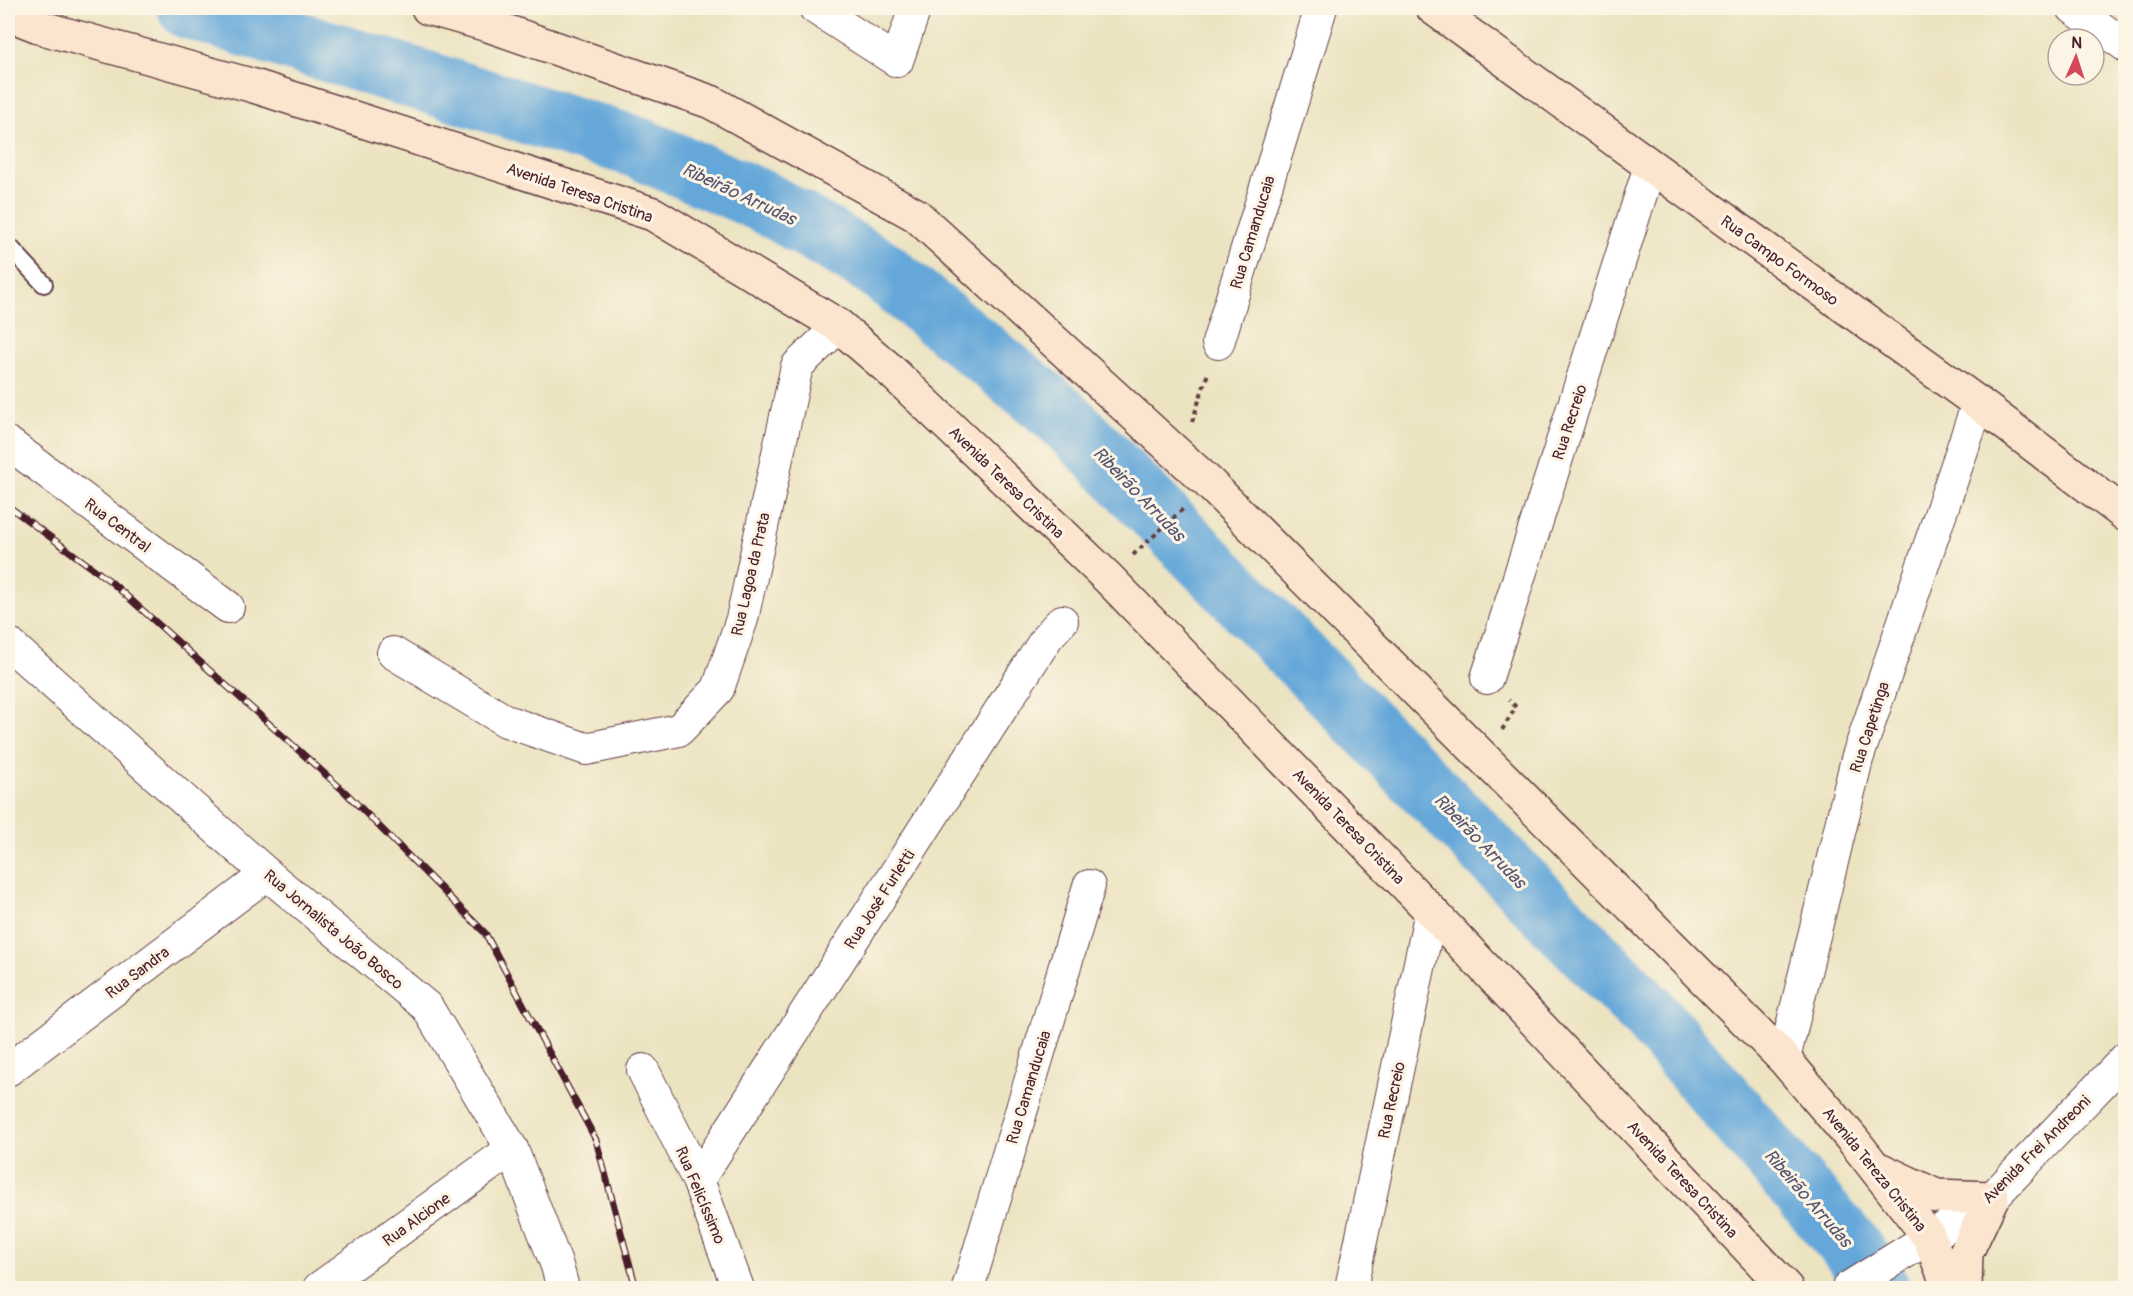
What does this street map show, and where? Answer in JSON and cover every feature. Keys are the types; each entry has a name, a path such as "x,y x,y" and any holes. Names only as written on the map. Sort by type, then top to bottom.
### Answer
{"main road":[{"path":"428,8 488,25 711,102 916,215 1209,483 1784,1059"},
{"name":"Rua Campo Formoso","path":"1433,8 1978,403 2126,515"},
{"name":"Avenida Teresa Cristina","path":"8,14 46,28 254,86 653,214 838,326 888,368 1108,578 1431,911 1786,1288"},
{"name":"Avenida Tereza Cristina","path":"1784,1059 1929,1237 1949,1288"},
{"path":"1874,1167 1936,1196 1992,1198 1966,1253 1965,1288"}],"street":[{"path":"814,8 897,61 915,8"},
{"name":"Rua Camanducaia","path":"1218,344 1322,8"},
{"path":"2073,8 2126,46"},
{"name":"Rua Recreio","path":"1487,678 1650,166"},
{"name":"Rua Lagoa da Prata","path":"393,652 506,721 586,748 679,730 717,689 742,620 797,366 838,326"},
{"name":"Rua Capetinga","path":"1784,1059 1857,759 1978,403"},
{"name":"Rua Central","path":"8,443 228,607"},
{"name":"Rua José Furletti","path":"698,1180 1048,636 1062,621"},
{"name":"Rua Jornalista João Bosco","path":"8,643 267,874 428,1007 512,1149 557,1266 562,1288"},
{"name":"Rua Sandra","path":"8,1070 267,874"},
{"name":"Rua Camanducaia","path":"968,1288 1089,886"},
{"name":"Rua Recreio","path":"1351,1288 1431,911"},
{"name":"Avenida Frei Andreoni","path":"1848,1288 1992,1198 2126,1059"},
{"name":"Rua Felicíssimo","path":"642,1071 698,1180 738,1288"},
{"name":"Rua Alcione","path":"319,1288 512,1149"}],"lane":[{"path":"8,245 44,284"}],"path":[{"path":"1180,456 1218,344"},
{"path":"1108,578 1209,483"}],"waterway":[{"name":"Ribeirão Arrudas","path":"188,8 636,147 764,202 877,267 1063,417 1648,1013 1854,1251 1879,1288"}],"railway":[{"path":"8,506 110,581 345,792 485,933 596,1140 636,1288"}]}
